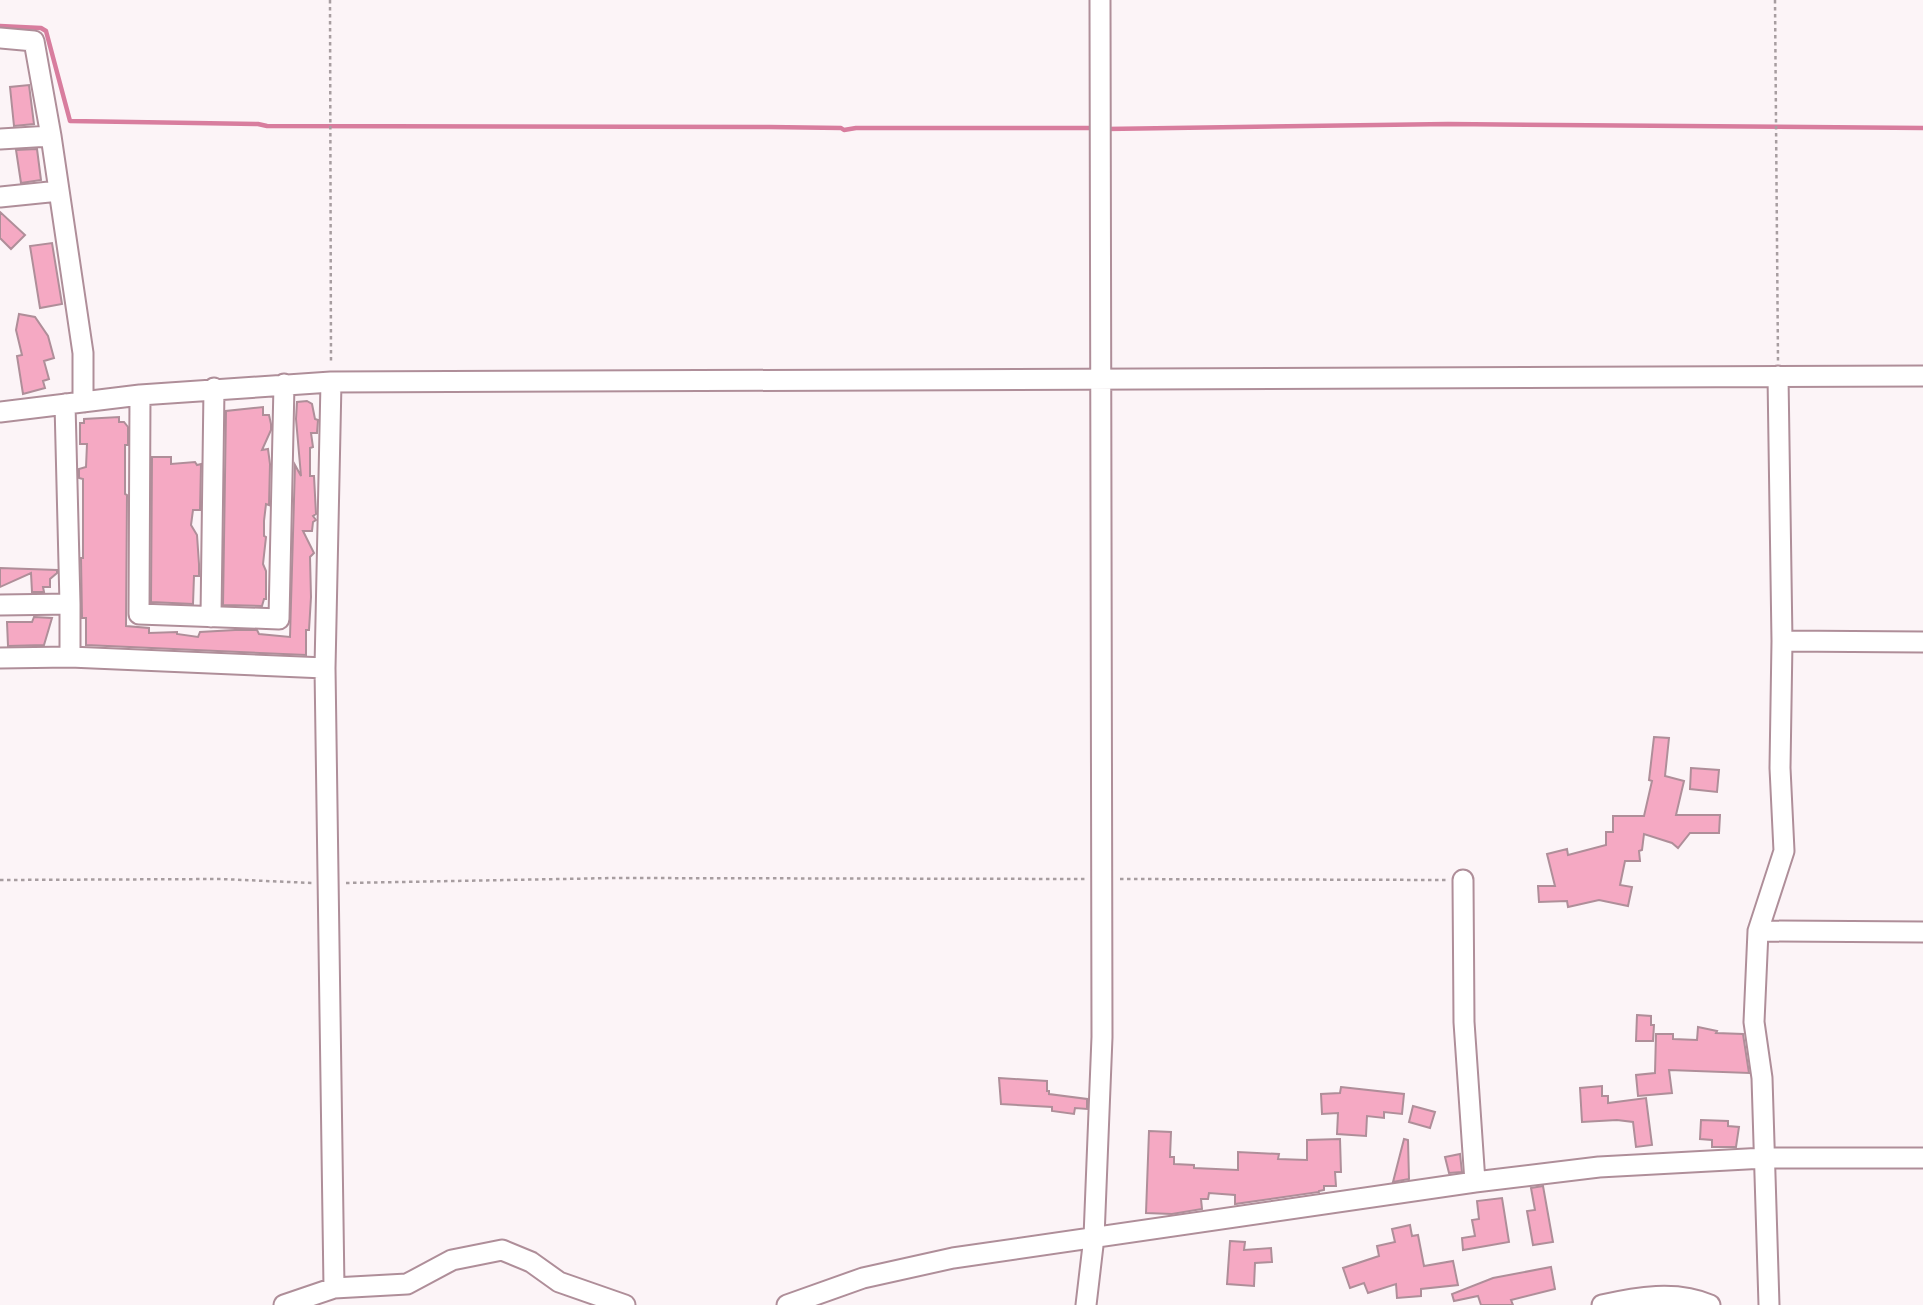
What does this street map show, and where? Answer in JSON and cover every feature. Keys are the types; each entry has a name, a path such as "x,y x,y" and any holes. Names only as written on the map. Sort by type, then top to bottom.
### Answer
{"street":[{"path":"1086,1305 1094,1237 1102,1037 1100,0"},
{"path":"0,38 34,41 83,353 74,403 70,657"},
{"path":"0,139 51,136"},
{"path":"0,197 59,191"},
{"path":"1769,1305 1762,1078 1754,1022 1758,931 1784,851 1780,768 1782,641 1778,376"},
{"path":"0,412 214,388 331,382 1923,376"},
{"path":"331,382 325,668 334,1288"},
{"path":"140,395 139,614 279,619 284,384"},
{"path":"211,617 214,388"},
{"path":"0,605 69,604"},
{"path":"1782,641 1923,642"},
{"path":"0,658 70,657 325,668"},
{"path":"1463,880 1464,1022 1475,1182"},
{"path":"1758,931 1923,932"},
{"path":"787,1305 863,1278 953,1258 1475,1182 1599,1167 1765,1158 1923,1158"},
{"path":"284,1305 334,1288 407,1284 452,1260 502,1250 531,1262 559,1282 625,1305"},
{"path":"1602,1305 1656,1296 1699,1300 1710,1305"}],"path":[{"path":"330,0 331,382"},
{"path":"1775,0 1778,376"},
{"path":"0,880 220,879 328,883 614,878 1463,880"}],"building":[{"path":"29,85 34,124 14,126 10,87"},
{"path":"37,149 41,180 21,183 16,150"},
{"path":"0,212 25,235 11,249 0,238"},
{"path":"52,243 62,304 40,308 30,246"},
{"path":"19,314 35,317 48,336 54,358 44,361 49,379 43,381 45,388 23,394 17,356 22,355 16,330"},
{"path":"307,401 312,404 315,419 318,420 317,433 311,433 313,447 310,448 310,476 314,476 316,514 313,516 316,520 313,522 312,531 303,531 314,553 310,557 311,597 309,630 306,630 306,655 86,645 86,618 82,618 83,479 79,478 79,469 86,467 87,444 80,444 80,423 84,423 84,419 119,417 119,422 124,422 128,427 128,445 125,445 126,626 149,628 149,633 177,632 198,637 200,632 257,630 259,634 290,637 295,465 301,476 297,402"},
{"path":"263,407 263,415 269,415 271,424 262,450 268,449 270,464 269,505 266,504 264,521 266,537 263,564 266,571 266,599 262,606 223,605 226,411"},
{"path":"152,457 171,457 171,464 201,464 200,510 193,510 191,525 197,535 199,564 199,576 194,576 193,604 151,602"},
{"path":"0,568 57,570 57,573 50,579 50,587 43,587 44,592 32,592 31,573 0,587"},
{"path":"34,617 52,618 44,645 8,646 7,622 32,622"},
{"path":"1654,737 1669,738 1665,776 1684,781 1676,815 1720,815 1719,833 1690,833 1678,848 1672,843 1644,834 1642,850 1639,851 1640,861 1625,861 1620,885 1632,887 1628,906 1599,900 1568,907 1567,901 1539,902 1538,886 1555,886 1547,854 1567,849 1568,855 1606,845 1606,832 1613,832 1613,816 1644,816 1652,781 1649,780"},
{"path":"1691,768 1719,770 1717,792 1690,789"},
{"path":"1637,1015 1651,1016 1651,1025 1654,1025 1653,1041 1636,1041"},
{"path":"1698,1027 1717,1031 1716,1033 1743,1034 1749,1073 1669,1070 1672,1093 1638,1096 1636,1075 1655,1073 1656,1034 1673,1034 1673,1039 1697,1040"},
{"path":"999,1078 1047,1081 1049,1094 1087,1099 1087,1109 1075,1108 1074,1114 1052,1111 1052,1107 1001,1104"},
{"path":"1602,1086 1602,1096 1608,1096 1608,1103 1646,1098 1652,1145 1636,1147 1633,1122 1582,1122 1580,1088"},
{"path":"1341,1087 1404,1094 1402,1114 1384,1112 1384,1118 1367,1116 1366,1136 1337,1134 1338,1113 1322,1114 1321,1094 1340,1093"},
{"path":"1413,1106 1435,1112 1430,1128 1409,1122"},
{"path":"1701,1120 1728,1121 1728,1126 1739,1127 1736,1147 1712,1147 1712,1140 1700,1139"},
{"path":"1149,1131 1171,1132 1170,1157 1174,1157 1174,1164 1194,1165 1194,1168 1238,1170 1238,1152 1279,1154 1278,1159 1307,1160 1307,1140 1340,1139 1341,1172 1335,1172 1336,1186 1324,1186 1324,1190 1319,1192 1235,1204 1235,1195 1209,1193 1208,1199 1201,1199 1202,1209 1172,1214 1146,1213"},
{"path":"1404,1139 1408,1140 1409,1179 1393,1182"},
{"path":"1460,1154 1462,1172 1449,1173 1445,1157"},
{"path":"1543,1186 1553,1242 1533,1245 1527,1211 1535,1210 1531,1188"},
{"path":"1502,1198 1509,1242 1463,1250 1462,1238 1475,1236 1472,1220 1479,1219 1477,1201"},
{"path":"1410,1225 1412,1236 1418,1235 1424,1266 1453,1261 1458,1285 1421,1289 1421,1296 1397,1298 1396,1284 1368,1293 1364,1283 1350,1288 1343,1268 1379,1256 1377,1246 1395,1242 1392,1229"},
{"path":"1230,1241 1245,1242 1244,1250 1271,1248 1272,1262 1255,1263 1254,1286 1227,1284"},
{"path":"1551,1267 1555,1289 1511,1300 1513,1305 1481,1305 1478,1296 1454,1301 1452,1294 1493,1278"}],"waterway":[{"path":"0,26 41,28 46,31 70,121 267,126 769,127 844,130 1094,128"},
{"path":"1106,129 1448,124 1923,128"}]}
